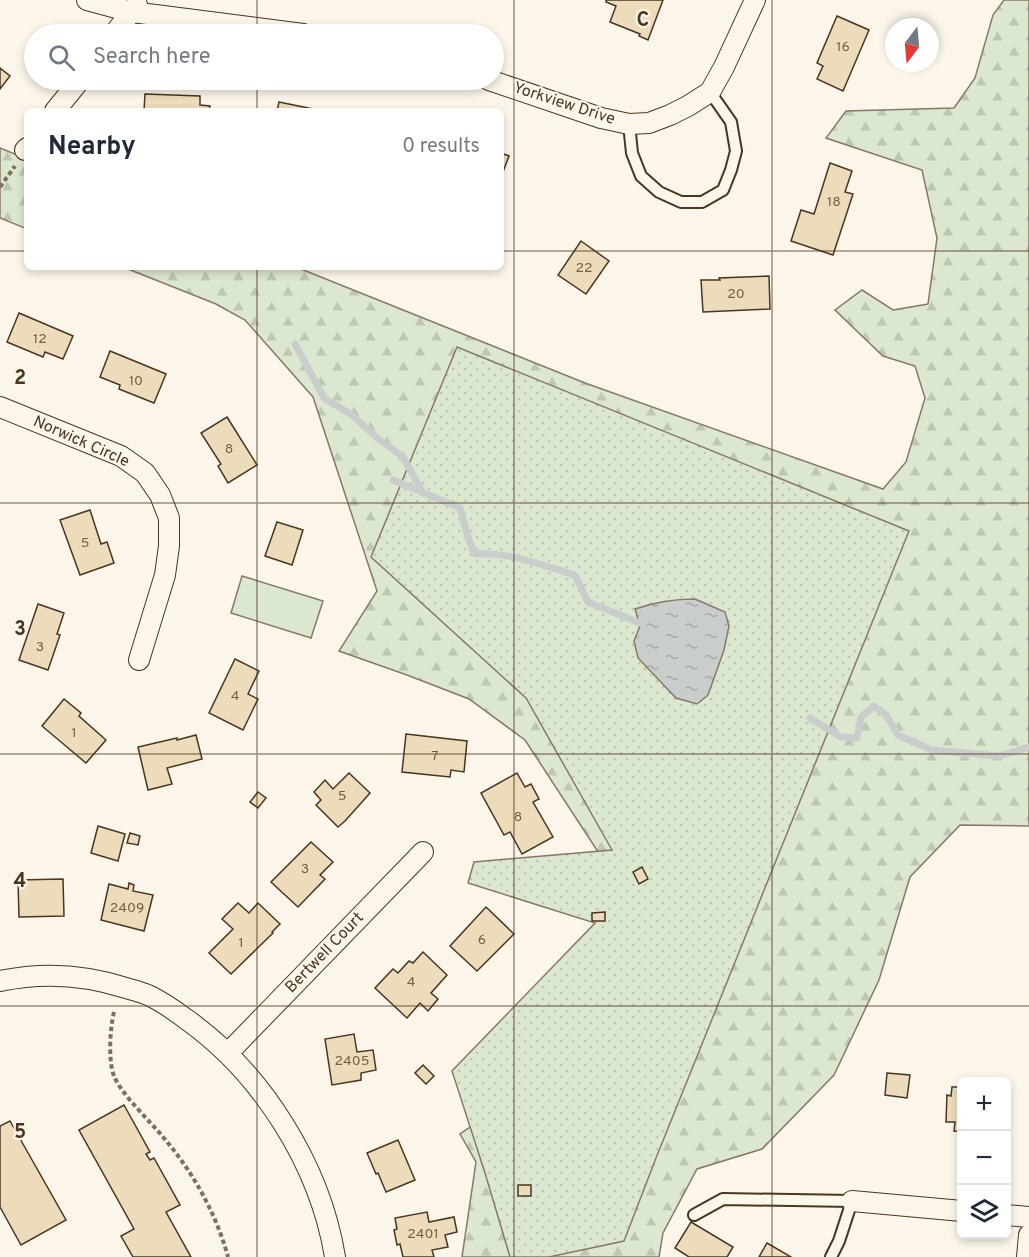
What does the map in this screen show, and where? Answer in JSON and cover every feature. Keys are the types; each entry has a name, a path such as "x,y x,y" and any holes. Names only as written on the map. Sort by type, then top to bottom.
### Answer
{"street":[{"path":"87,0 243,24"},
{"name":"Yorkview Drive","path":"504,85 601,118 629,124 649,123 688,106 710,92 755,0"},
{"path":"122,24 136,6"},
{"path":"57,108 72,90"},
{"name":"Norwick Circle","path":"0,407 121,456 145,473 160,495 168,518 169,546 165,575 139,660"},
{"name":"Bertwell Court","path":"228,1053 423,852"},
{"path":"0,981 31,976 57,976 106,982 147,994 200,1028 228,1053 257,1086 280,1118 313,1180 335,1257"},
{"path":"852,1201 957,1211"},
{"path":"1011,1215 1029,1217"},
{"path":"1027,1257 1029,1235"}],"lane":[{"path":"629,124 632,153 641,176 659,192 681,202 702,202 723,190 736,151 731,122 710,92"},
{"path":"694,1215 723,1199 852,1201 839,1241 831,1257"}],"path":[{"path":"114,1012 111,1021 110,1051 114,1076 123,1092 164,1138 191,1174 208,1204 228,1257"}],"green space":[{"path":"1004,0 1029,0 1029,826 960,825 910,877 879,980 834,1075 762,1149 697,1169 663,1233 659,1257 462,1257 476,1162 460,1134 504,1104 592,1057 604,861 525,740 469,699 339,651 377,591 313,397 245,320 216,304 131,270 303,270 585,383 883,489 906,462 925,398 915,366 883,356 835,310 862,290 893,310 928,304 937,238 922,170 826,138 846,111 954,108 975,78 993,15"},
{"path":"0,148 24,158 24,228 0,218"},
{"path":"457,347 909,531 624,1241 549,1257 510,1257 452,1071 595,923 468,883 474,862 612,850 526,698 371,557"},
{"path":"242,576 323,601 311,638 231,613"}],"water":[{"path":"695,599 725,612 729,626 724,650 708,695 697,704 676,698 638,658 634,641 640,626 635,609 664,601"}],"building":[{"path":"606,0 663,0 648,40 639,36 640,34 610,22 616,6"},
{"path":"837,16 869,30 843,91 817,79 823,66 817,63"},
{"path":"0,68 10,76 0,89"},
{"path":"145,94 200,96 200,105 210,106 210,108 144,108"},
{"path":"279,102 308,108 278,108"},
{"path":"504,154 509,156 504,169"},
{"path":"830,163 852,171 845,192 853,194 833,255 791,241 801,210 814,214"},
{"path":"581,241 609,261 586,294 558,275"},
{"path":"769,276 770,309 703,312 701,280"},
{"path":"19,313 73,336 63,359 45,352 43,357 7,342"},
{"path":"110,351 166,374 154,403 119,389 120,385 100,377"},
{"path":"227,417 257,465 228,483 218,466 221,464 201,433"},
{"path":"90,510 101,544 107,542 114,563 80,575 60,520"},
{"path":"277,522 303,530 292,565 265,556"},
{"path":"38,604 64,613 57,634 60,635 48,670 19,660"},
{"path":"235,659 259,671 248,694 258,699 243,730 209,713"},
{"path":"64,699 81,713 79,716 106,740 86,763 42,726"},
{"path":"406,734 467,741 464,772 451,770 450,777 402,772"},
{"path":"196,735 202,759 167,768 172,784 148,790 138,747"},
{"path":"349,773 370,793 338,827 316,805 321,800 314,792 325,780 333,789"},
{"path":"517,773 525,787 531,784 539,799 533,802 553,837 522,854 510,832 504,835 481,793"},
{"path":"258,792 266,798 258,808 250,802"},
{"path":"98,826 125,834 118,861 91,853"},
{"path":"130,833 140,836 138,845 127,843"},
{"path":"311,842 333,862 320,875 325,879 298,907 271,882"},
{"path":"642,867 648,879 639,884 633,872"},
{"path":"63,879 64,916 19,917 18,880"},
{"path":"129,883 134,885 133,891 153,895 144,931 101,920 109,884 128,889"},
{"path":"238,903 249,913 258,903 280,924 231,974 209,953 233,929 222,919"},
{"path":"486,907 514,934 477,971 450,946"},
{"path":"605,912 605,921 592,921 592,913"},
{"path":"423,952 447,975 431,993 438,999 428,1011 420,1003 407,1018 375,988 393,969 398,973 409,961 413,963"},
{"path":"354,1034 357,1052 373,1050 376,1070 361,1073 361,1080 332,1085 325,1039"},
{"path":"423,1065 434,1076 426,1084 415,1073"},
{"path":"887,1073 910,1075 907,1098 885,1095"},
{"path":"952,1087 957,1087 957,1131 954,1131 955,1122 946,1122 947,1095 951,1096"},
{"path":"124,1105 150,1152 146,1154 150,1160 154,1158 180,1205 166,1212 191,1257 133,1257 121,1236 134,1229 79,1130"},
{"path":"10,1121 66,1220 21,1245 0,1207 0,1126"},
{"path":"398,1140 415,1180 386,1192 367,1153"},
{"path":"518,1185 531,1185 531,1196 518,1196"},
{"path":"427,1212 429,1222 454,1217 457,1232 445,1235 448,1247 432,1250 434,1257 403,1257 400,1244 397,1245 394,1230 397,1229 395,1218"},
{"path":"691,1222 733,1247 727,1257 689,1257 675,1248"},
{"path":"767,1243 791,1257 759,1257"}],"waterway":[{"path":"295,344 324,398 352,415 377,438 403,457 423,493"},
{"path":"393,480 460,508 475,554 513,557 575,575 588,602 642,624"},
{"path":"810,718 841,737 857,738 861,717 874,706 886,715 898,735 932,750 999,756 1029,747"}]}
